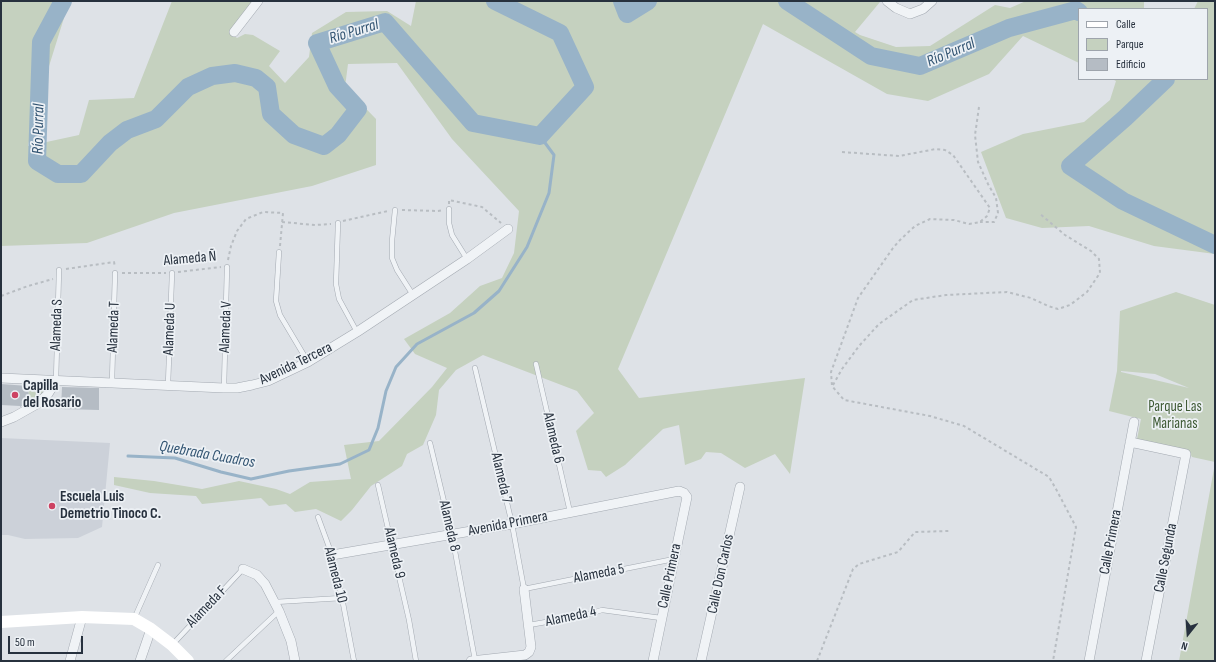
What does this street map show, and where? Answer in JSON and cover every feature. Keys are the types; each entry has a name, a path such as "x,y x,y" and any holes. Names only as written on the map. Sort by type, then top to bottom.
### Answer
{"street":[{"path":"234,32 258,1"},
{"path":"887,1 896,8 910,14 923,9 932,1"},
{"name":"Avenida Tercera","path":"1,378 168,384 224,388 244,387 268,381 308,362 357,332 467,259 508,228"},
{"path":"1,422 14,417 37,404 48,394 56,381"},
{"name":"Calle Primera","path":"1089,661 1134,422"},
{"name":"Calle Segunda","path":"1130,442 1186,454 1146,661"},
{"name":"Calle Don Carlos","path":"702,661 740,487"},
{"name":"Avenida Primera","path":"332,555 512,524 679,491 684,493"},
{"name":"Calle Primera","path":"653,661 686,497 684,493"},
{"path":"243,569 257,575 265,584 277,607 291,641 295,661"},
{"path":"474,661 512,659 525,655 529,652 531,647 524,589"},
{"path":"70,661 82,617"},
{"path":"1,622 82,617 134,619 152,629 172,645 188,661"},
{"path":"140,661 152,629"}],"lane":[{"path":"449,209 449,223 452,235 467,259"},
{"path":"395,210 392,258 413,295"},
{"path":"338,223 336,284 339,299 357,332"},
{"path":"279,252 276,301 280,315 308,362"},
{"name":"Alameda V","path":"224,388 227,267"},
{"name":"Alameda S","path":"56,381 59,270"},
{"name":"Alameda T","path":"112,382 115,273"},
{"name":"Alameda U","path":"168,384 172,273"},
{"name":"Alameda 6","path":"536,364 570,512"},
{"name":"Alameda 7","path":"476,368 512,524 524,589"},
{"name":"Alameda 8","path":"430,444 452,535 467,610 474,661"},
{"name":"Alameda 9","path":"378,485 393,545 416,661"},
{"name":"Alameda 10","path":"318,517 332,555 354,661"},
{"name":"Alameda 5","path":"524,589 674,559"},
{"path":"134,619 158,565"},
{"name":"Alameda F","path":"172,645 243,569"},
{"path":"226,661 277,607 342,598"},
{"name":"Alameda 4","path":"529,625 586,615 602,610 661,618"}],"path":[{"path":"979,107 975,135 978,162 996,198 998,212 994,222 969,224 954,220 930,219 915,226 900,240 858,298 831,372 832,386 844,400 930,416 964,426 1049,478 1076,527 1053,661"},
{"path":"842,152 899,156 945,150 953,155 990,208 987,216 980,222"},
{"name":"Alameda Ñ","path":"115,273 172,273 227,267 231,246 236,231 246,219 263,212 283,213 279,252"},
{"path":"832,386 842,369 859,346 879,324 913,300 946,295 1007,292 1030,298 1058,309 1070,305 1087,292 1100,273 1099,259 1091,251 1065,235 1039,213"},
{"path":"59,270 114,262 115,273"},
{"path":"1,296 28,286 59,278"},
{"path":"817,661 853,569 859,564 898,552 915,532 949,531"}],"shaded area":[{"name":"Escuela Luis Demetrio Tinoco C.","path":"1,438 110,443 102,527 78,538 25,539 1,535"}],"green space":[{"path":"1,1 70,1 36,108 28,146 79,135 89,100 134,98 172,1 253,1 229,32 237,38 245,34 253,35 280,51 269,66 285,83 309,57 312,33 346,12 387,11 411,26 416,1 879,1 880,2 855,32 896,47 930,46 995,5 1010,8 1026,1 1144,1 1144,8 1078,8 1078,63 1023,36 989,74 928,101 887,94 763,24 618,369 639,398 805,378 790,474 775,454 745,468 721,453 706,452 701,459 685,465 679,425 663,429 625,465 606,477 601,471 588,470 576,431 594,413 577,391 483,355 456,370 439,390 436,415 423,445 407,454 402,466 371,486 341,521 316,509 295,512 286,504 269,506 261,498 202,504 196,496 150,493 114,485 114,477 154,481 202,489 239,481 276,489 290,494 310,482 351,479 344,445 379,441 432,387 447,368 415,354 404,339 450,313 480,286 502,278 514,253 519,211 452,139 397,63 348,64 345,87 376,119 376,165 312,186 174,213 87,243 1,246"},
{"path":"1198,1 1215,1 1215,254 1154,246 1089,226 1042,228 1006,218 981,152 1023,134 1084,122 1110,100 1116,81 1114,80 1208,80 1208,8 1194,8"},
{"name":"Parque Las Marianas","path":"1176,292 1215,305 1215,462 1192,457 1189,451 1137,439 1141,419 1109,411 1117,371 1120,311","holes":["1121,371 1155,374 1189,388"]},
{"path":"38,385 42,387 42,396 29,404 28,386"},
{"path":"1215,463 1215,661 1179,661"}],"building":[{"name":"Capilla del Rosario","path":"1,384 28,386 29,401 20,407 1,405"},
{"path":"62,387 99,388 99,410 61,409"}],"waterway":[{"name":"Río Purral","path":"63,1 41,42 37,161 58,174 81,174 110,143 127,130 156,119 188,87 212,76 235,73 256,78 267,87 271,114 294,135 324,146 338,135 358,109 337,86 317,43 385,22 473,123 540,136 585,87 560,33 495,1"},
{"name":"Río Purral","path":"622,1 627,14 648,1"},
{"name":"Río Purral","path":"787,1 871,56 920,66 1009,28 1076,10 1078,11"},
{"name":"Río Purral","path":"1165,80 1125,118 1070,166 1123,201 1215,245"},
{"name":"Quebrada Cuadros","path":"128,456 175,458 221,472 251,479 289,471 340,464 369,450 378,428 386,391 396,367 417,344 474,313 499,291 527,247 549,193 554,155 540,136"}],"place":[{"name":"Capilla del Rosario","path":"15,395"},
{"name":"Escuela Luis Demetrio Tinoco C.","path":"52,506"}]}
